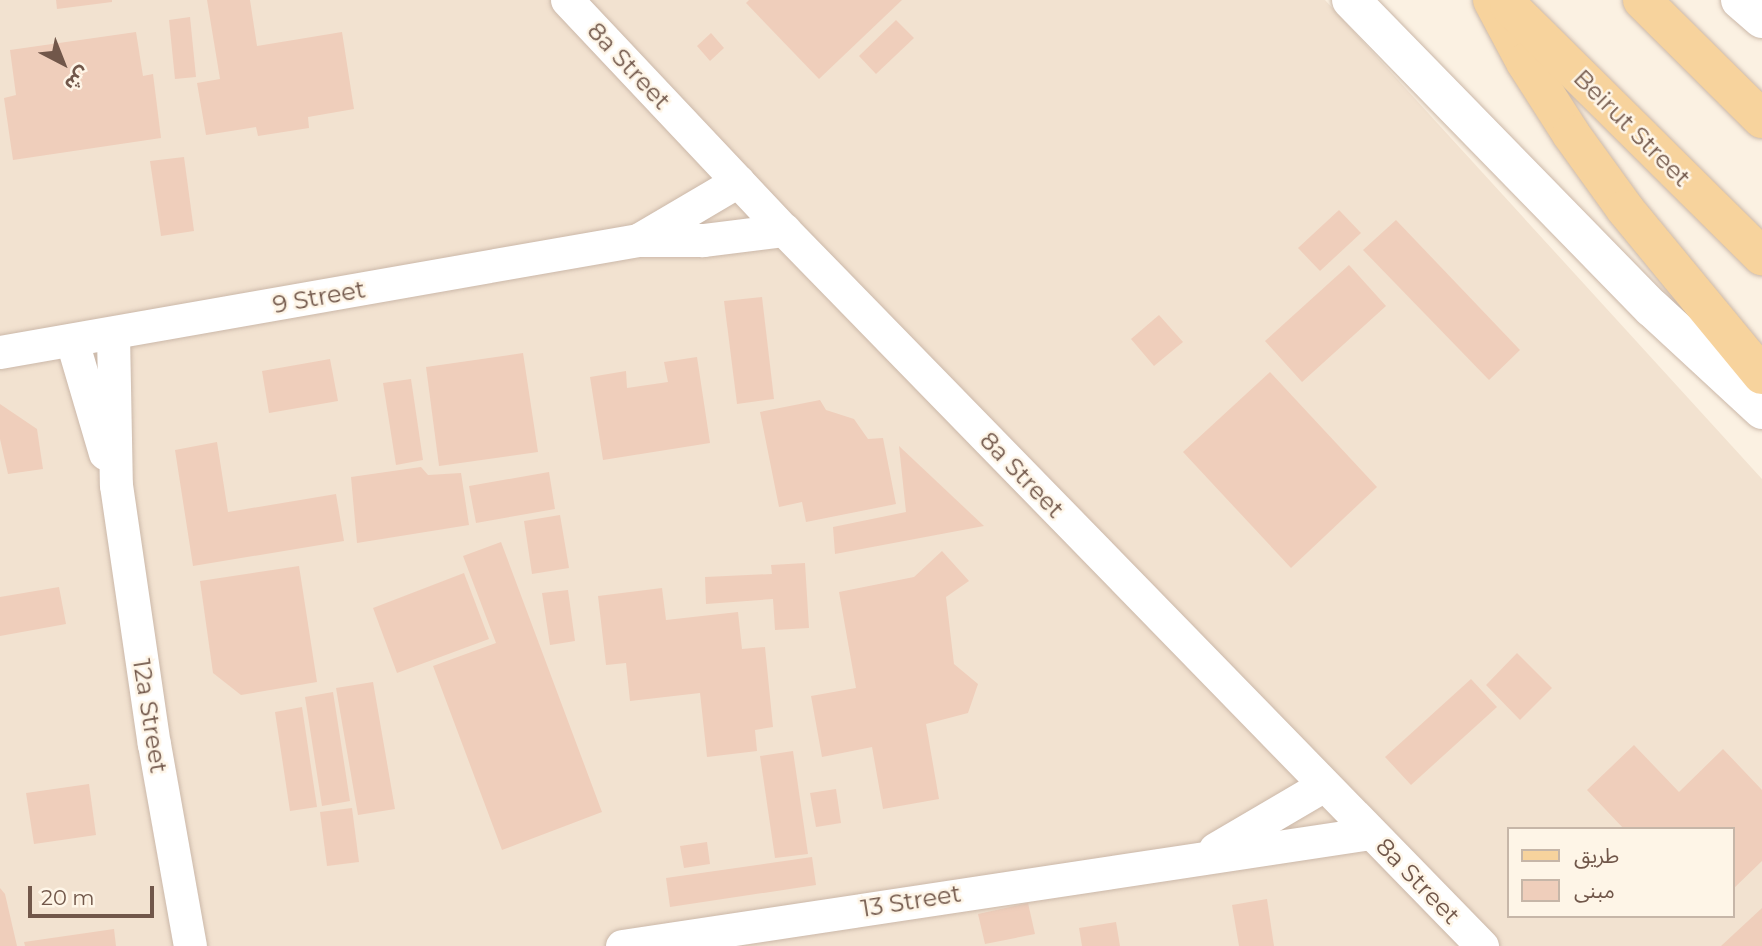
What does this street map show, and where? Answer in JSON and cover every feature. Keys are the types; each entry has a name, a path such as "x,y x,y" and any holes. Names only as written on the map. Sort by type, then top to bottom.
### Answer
{"main road":[{"path":"1351,0 1652,307 1762,410"},
{"path":"1492,0 1525,62 1570,134 1625,209 1762,375"},
{"name":"Beirut Street","path":"1502,0 1762,256"},
{"path":"1643,0 1762,119"},
{"path":"1740,0 1762,19"}],"street":[{"name":"8a Street","path":"567,0 784,230 1482,946"},
{"name":"9 Street","path":"638,240 737,181"},
{"name":"9 Street","path":"0,352 638,240 703,240 784,230"},
{"name":"12a Street","path":"113,334 116,485 152,731 190,946"},
{"name":"12a Street","path":"72,341 116,485"},
{"name":"13 Street","path":"1201,856 1324,785"},
{"name":"13 Street","path":"622,946 1201,856 1289,847 1371,833"}],"shaded area":[{"path":"0,0 1325,0 1762,479 1762,946 0,946"}],"building":[{"path":"56,0 112,0 112,2 57,9"},
{"path":"207,0 250,0 257,46 342,32 354,109 308,117 309,128 258,136 256,127 206,135 197,83 220,79"},
{"path":"749,0 902,0 819,79 746,3"},
{"path":"190,17 196,77 175,79 169,20"},
{"path":"896,20 914,38 876,74 859,56"},
{"path":"136,32 143,76 153,74 161,138 13,160 4,98 16,95 10,50"},
{"path":"711,33 724,48 710,61 697,46"},
{"path":"184,157 194,231 161,236 150,161"},
{"path":"1339,210 1361,233 1320,271 1298,248"},
{"path":"1396,220 1520,350 1489,380 1363,250"},
{"path":"1349,265 1386,306 1302,382 1265,341"},
{"path":"762,297 774,399 737,404 724,301"},
{"path":"1159,315 1183,342 1154,366 1131,339"},
{"path":"523,353 538,452 439,466 426,367"},
{"path":"697,357 710,443 603,460 590,377 626,371 627,388 668,382 664,362"},
{"path":"330,359 338,401 269,413 262,371"},
{"path":"1270,372 1377,487 1291,568 1183,452"},
{"path":"411,379 423,460 396,465 383,383"},
{"path":"820,400 826,410 854,419 868,439 883,438 896,504 806,522 802,502 779,507 760,412"},
{"path":"0,404 37,429 43,469 8,474 0,439"},
{"path":"217,442 228,512 336,494 344,541 193,566 175,450"},
{"path":"899,446 984,526 835,554 833,527 906,512"},
{"path":"421,467 428,475 461,473 469,525 357,543 351,477"},
{"path":"549,472 555,509 476,523 469,486"},
{"path":"560,515 569,568 532,574 524,521"},
{"path":"501,542 602,812 502,850 433,666 496,643 463,556"},
{"path":"942,551 969,581 946,597 954,664 978,684 968,713 926,724 939,799 883,809 872,747 822,757 811,696 856,688 839,592 914,577"},
{"path":"805,563 809,628 775,630 773,599 706,604 705,577 772,574 771,565"},
{"path":"299,566 317,682 241,695 213,673 200,581"},
{"path":"464,573 489,639 397,673 373,608"},
{"path":"59,587 66,624 0,636 0,597"},
{"path":"662,588 666,620 738,612 742,649 765,647 773,727 755,730 757,751 707,757 700,693 630,701 626,663 606,665 598,596"},
{"path":"568,590 575,641 550,645 542,593"},
{"path":"1517,653 1552,688 1520,720 1486,685"},
{"path":"1471,679 1497,707 1411,785 1385,757"},
{"path":"373,682 395,809 358,815 336,688"},
{"path":"333,692 350,801 322,806 305,697"},
{"path":"302,707 317,807 290,811 275,712"},
{"path":"1634,745 1679,792 1723,749 1762,790 1762,861 1734,888 1734,827 1622,827 1587,790"},
{"path":"793,751 808,854 775,858 760,756"},
{"path":"89,784 96,835 34,844 26,793"},
{"path":"836,789 841,823 816,827 810,793"},
{"path":"352,808 359,862 327,866 320,812"},
{"path":"707,842 710,864 684,868 680,846"},
{"path":"812,857 816,885 670,907 666,878"},
{"path":"0,888 5,894 17,946 0,946"},
{"path":"1267,899 1274,946 1239,946 1232,905"},
{"path":"1028,903 1035,934 985,944 978,914"},
{"path":"1762,908 1762,946 1721,946"},
{"path":"1116,922 1120,946 1082,946 1079,928"},
{"path":"114,929 116,946 25,946 24,942"}]}
